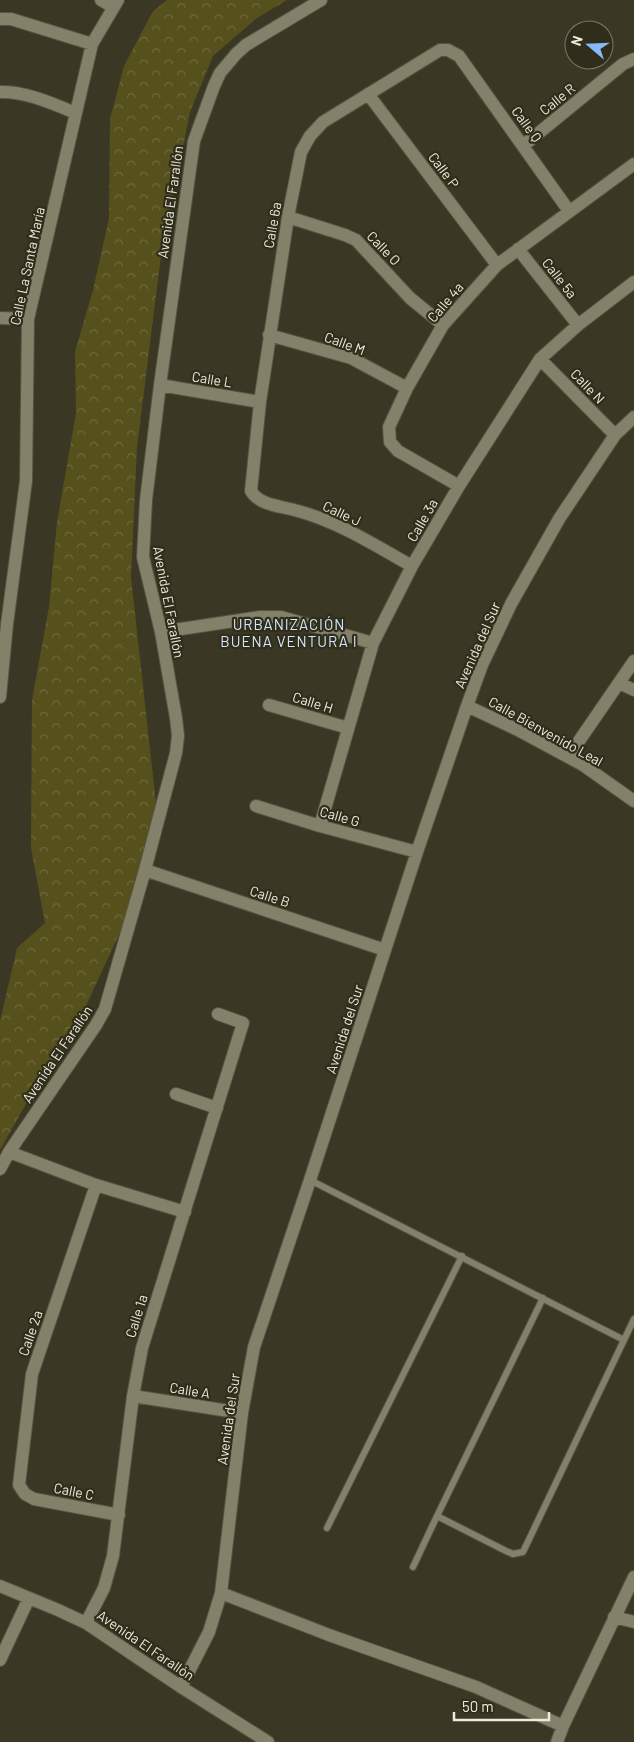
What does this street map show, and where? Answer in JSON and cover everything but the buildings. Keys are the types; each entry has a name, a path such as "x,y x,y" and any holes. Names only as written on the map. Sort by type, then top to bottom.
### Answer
{"street":[{"path":"101,0 115,3"},
{"name":"Avenida El Farallón","path":"0,1169 8,1152 105,1009 146,870 176,752 178,736 161,632 145,568 142,546 160,386 194,141 220,73 236,54 246,45 320,0"},
{"name":"Calle La Santa María","path":"0,698 3,624 26,481 28,319 92,44 115,3"},
{"path":"0,19 11,19 92,44"},
{"name":"Calle 6a","path":"255,497 251,491 260,402 288,217 301,152 310,136 323,122 440,50 448,50 459,56"},
{"name":"Calle Q","path":"459,56 569,211"},
{"name":"Calle R","path":"524,145 623,64 634,59"},
{"path":"0,92 9,92 40,99 76,112"},
{"name":"Calle P","path":"368,94 497,265"},
{"name":"Calle 4a","path":"459,486 398,451 390,442 389,428 407,388 443,325 497,265 634,164"},
{"name":"Calle O","path":"288,217 345,234 356,240 410,298 443,325"},
{"name":"Calle 5a","path":"518,249 578,325"},
{"name":"Calle 3a","path":"320,826 373,643 412,566 459,486 540,359 578,325 634,282"},
{"path":"0,318 28,319"},
{"name":"Calle M","path":"269,335 351,358 407,388"},
{"name":"Calle N","path":"540,359 615,435"},
{"name":"Calle L","path":"160,386 260,402"},
{"name":"Avenida del Sur","path":"181,1687 209,1632 221,1593 242,1413 254,1347 417,852 482,665 512,604 559,519 615,435 634,417"},
{"name":"Calle J","path":"255,497 262,502 320,518 412,566"},
{"path":"161,632 260,617 281,617 373,643"},
{"path":"568,757 634,661"},
{"path":"619,683 634,690"},
{"name":"Calle H","path":"269,704 348,728"},
{"name":"Calle Bienvenido Leal","path":"468,706 583,765 634,801"},
{"name":"Calle G","path":"256,806 320,826 417,852"},
{"name":"Calle B","path":"146,870 385,950"},
{"name":"Calle 1a","path":"86,1623 104,1588 113,1556 133,1396 142,1348 243,1023 218,1014"},
{"path":"176,1094 216,1108"},
{"path":"8,1152 96,1185 185,1212"},
{"name":"Calle 2a","path":"25,1494 19,1485 32,1374 96,1185"},
{"name":"Calle A","path":"133,1396 242,1413"},
{"name":"Calle C","path":"25,1494 34,1499 118,1515"},
{"path":"557,1742 634,1577"},
{"name":"Avenida El Farallón","path":"0,1586 86,1623 181,1687 268,1742"},
{"path":"221,1593 330,1635 476,1687 563,1726"},
{"path":"0,1660 29,1598"},
{"path":"614,1617 634,1622"}],"lane":[{"path":"310,1180 624,1340"},
{"path":"327,1528 462,1256"},
{"path":"413,1567 543,1298"},
{"path":"437,1516 513,1554 523,1552 634,1319"}],"green space":[{"path":"167,0 287,0 257,18 213,56 190,112 160,263 137,447 131,577 158,822 139,891 73,1034 28,1100 0,1150 0,1021 17,948 45,923 31,848 32,700 49,607 57,522 76,413 75,352 93,290 109,218 110,119 124,66 153,11"}],"district":[{"name":"URBANIZACIÓN BUENA VENTURA I","path":"289,632"}]}
